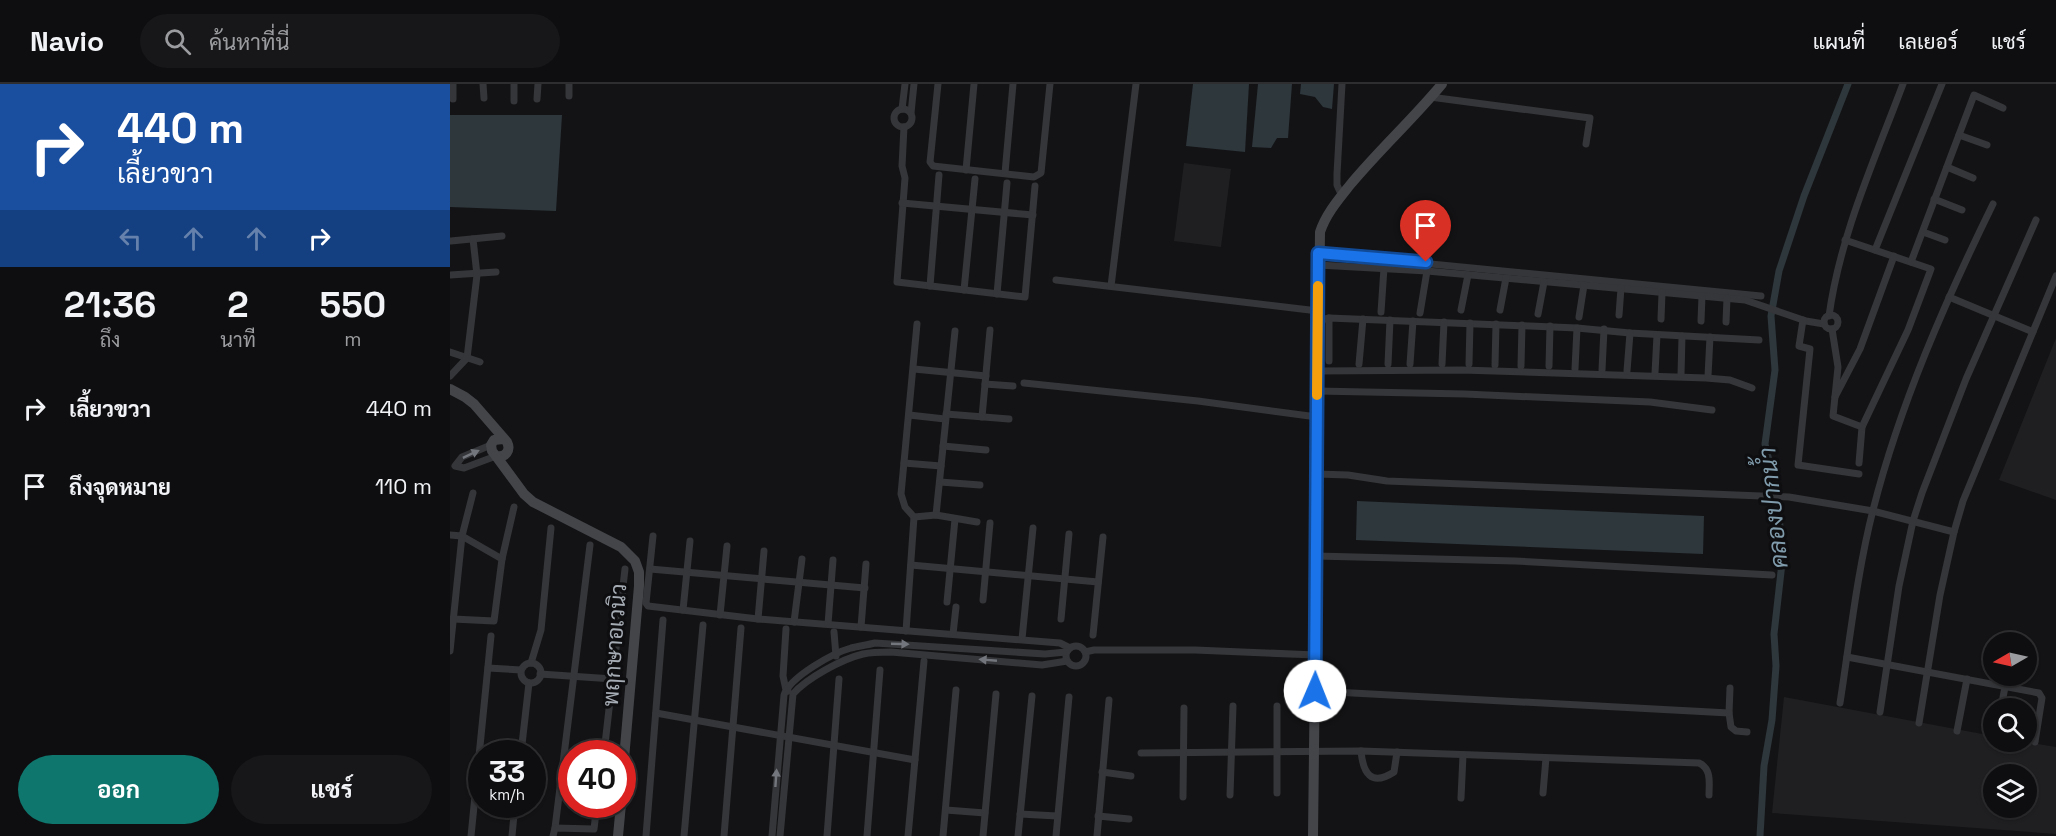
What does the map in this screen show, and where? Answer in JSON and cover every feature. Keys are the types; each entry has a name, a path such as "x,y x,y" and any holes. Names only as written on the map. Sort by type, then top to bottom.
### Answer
{"street":[{"path":"453,84 453,99"},
{"path":"483,84 484,98"},
{"path":"514,84 514,101"},
{"path":"537,99 538,84"},
{"path":"569,84 569,96"},
{"path":"904,127 894,120 896,113 902,109 905,84"},
{"path":"904,127 912,122 914,84"},
{"path":"938,84 930,163 933,166 1034,177 1041,173 1050,84"},
{"path":"966,170 974,84"},
{"path":"1005,173 1013,84"},
{"path":"1111,286 1136,84"},
{"path":"1342,84 1337,143 1337,185 1342,196"},
{"path":"1313,836 1317,391 1321,317 1318,265 1320,232 1323,221 1378,152 1442,84"},
{"path":"1824,324 1825,319 1829,316 1845,240 1903,84"},
{"path":"1875,249 1942,84"},
{"path":"1911,262 1974,95 2003,108"},
{"path":"1430,97 1590,118 1586,144"},
{"path":"902,109 911,113"},
{"path":"904,127 902,166 905,178 897,282 1025,297 1035,186"},
{"path":"1959,135 1986,145"},
{"path":"1947,167 1973,178"},
{"path":"930,286 939,175"},
{"path":"964,290 975,179"},
{"path":"997,294 1007,183"},
{"path":"1934,200 1962,210"},
{"path":"902,203 1033,215"},
{"path":"1840,703 1862,563 1873,511 1896,433 1950,297 1993,204"},
{"path":"1880,712 1899,586 1913,521 1993,314 2036,220"},
{"path":"1923,232 1945,240"},
{"path":"451,241 502,236"},
{"path":"450,376 467,358 477,273 473,239"},
{"path":"1845,240 1930,269 1908,330 1862,427 1859,463"},
{"path":"1318,253 1761,296"},
{"path":"1835,397 1860,349 1894,256"},
{"path":"1318,265 1427,271 1745,300 1805,321 1824,324 1827,328 1832,329"},
{"path":"1381,312 1384,268"},
{"path":"1420,313 1427,271"},
{"path":"450,275 496,272"},
{"path":"1461,310 1468,275"},
{"path":"1919,723 1940,595 1954,532 1964,501 2056,276"},
{"path":"1500,310 1506,278"},
{"path":"1056,280 1321,317 1550,326 1657,335 1759,340"},
{"path":"1538,314 1544,282"},
{"path":"1579,317 1584,285"},
{"path":"1619,315 1621,288"},
{"path":"1661,319 1662,293"},
{"path":"1701,321 1702,296"},
{"path":"1950,297 2033,332"},
{"path":"1726,322 1727,298"},
{"path":"1829,316 1838,321 1832,329"},
{"path":"1321,317 1329,361"},
{"path":"1359,364 1363,319"},
{"path":"1388,364 1390,320"},
{"path":"1410,364 1413,321"},
{"path":"1805,321 1799,346 1810,349 1798,465 1859,474"},
{"path":"1442,364 1444,322"},
{"path":"1468,364 1470,323"},
{"path":"906,631 914,517 905,507 901,494 917,324"},
{"path":"1495,365 1496,324"},
{"path":"1521,366 1522,325"},
{"path":"1549,366 1550,326"},
{"path":"1575,369 1577,328"},
{"path":"1602,370 1604,329"},
{"path":"1832,329 1838,368 1833,416 1862,427"},
{"path":"982,417 990,330"},
{"path":"936,515 954,331"},
{"path":"1628,371 1630,333"},
{"path":"1655,373 1657,335"},
{"path":"1681,375 1682,336"},
{"path":"1708,376 1710,338"},
{"path":"450,352 480,362"},
{"path":"914,369 950,373 1013,386"},
{"path":"1318,371 1462,370 1706,378 1730,380 1752,388"},
{"path":"1024,383 1198,401 1317,417"},
{"name":"พฤกษาอเวนิว","path":"450,389 474,404 491,423 508,472 524,494 533,502 621,547 635,561 639,572 639,586 626,740"},
{"path":"1317,391 1638,401 1712,410"},
{"path":"909,415 1009,419"},
{"path":"943,446 986,450"},
{"path":"453,467 464,468 498,447"},
{"path":"453,467 462,457 498,447"},
{"path":"904,463 941,466"},
{"path":"1317,474 1348,475 1374,480 1513,487 1736,493 1789,497 1873,511 1954,532"},
{"path":"940,482 981,485"},
{"path":"450,651 462,536 473,493"},
{"path":"453,619 494,621 502,559 514,507"},
{"path":"914,517 936,515 977,522"},
{"path":"947,602 955,519"},
{"path":"983,600 990,523"},
{"path":"531,663 541,630 551,528"},
{"path":"1022,639 1033,528"},
{"path":"1060,619 1069,534"},
{"path":"450,535 462,536 502,559"},
{"path":"654,536 646,603 648,606 758,619 1022,639 1060,643 1068,650"},
{"path":"1093,635 1103,537"},
{"path":"683,610 690,541"},
{"path":"553,836 590,545"},
{"path":"720,615 727,546"},
{"path":"758,619 764,551"},
{"path":"1316,556 1515,561 1772,575"},
{"path":"794,622 802,559"},
{"path":"828,624 833,560"},
{"path":"861,627 866,564"},
{"path":"911,566 1098,582"},
{"path":"606,740 625,569"},
{"path":"650,569 865,588"},
{"path":"953,634 956,607"},
{"path":"646,836 663,620"},
{"path":"684,836 703,625"},
{"path":"724,836 741,628"},
{"path":"786,629 783,676 790,692"},
{"path":"834,632 838,664"},
{"path":"471,836 491,636"},
{"path":"772,836 782,704 790,692 838,664 872,652 1042,665 1066,661 1073,666 1080,665 1085,660 1085,652 1078,646 1046,654 875,644 851,648 835,654 791,684 790,692 790,737 780,836"},
{"path":"934,656 935,646"},
{"path":"1066,661 1068,650"},
{"path":"1085,652 1094,650 1195,650 1315,655"},
{"path":"1024,663 1025,652"},
{"path":"1847,657 2041,694 2037,732"},
{"path":"908,836 924,661"},
{"path":"531,663 539,668 540,674 535,682 529,683 523,680 521,670 525,665 531,663"},
{"path":"488,669 521,670"},
{"path":"867,836 880,670"},
{"path":"540,674 613,679"},
{"path":"827,836 839,679"},
{"path":"1957,730 1967,679"},
{"path":"522,740 529,683"},
{"path":"2003,698 2005,687"},
{"path":"1730,688 1730,724 1733,730 1747,732"},
{"path":"943,836 956,690"},
{"path":"1315,691 1729,713"},
{"path":"983,836 996,694"},
{"path":"1018,836 1032,696"},
{"path":"1056,836 1069,697"},
{"path":"1097,836 1109,700"},
{"path":"1230,795 1233,706"},
{"path":"1277,706 1277,793"},
{"path":"1183,797 1184,708"},
{"path":"656,713 915,760"},
{"path":"1361,751 1365,771 1369,777 1375,778 1388,776 1394,772 1397,752"},
{"path":"1142,753 1361,751 1699,763 1705,765 1708,770 1709,795"},
{"path":"1461,798 1463,755"},
{"path":"1543,794 1546,758"},
{"path":"1102,772 1131,776"},
{"path":"946,810 985,813"},
{"path":"1020,814 1058,816"},
{"path":"1098,816 1130,819"},
{"path":"512,836 514,818"},
{"path":"555,828 594,829 595,818"},
{"path":"618,836 620,818"}],"shaded area":[{"path":"1193,84 1249,84 1245,152 1186,146"},
{"path":"1258,84 1292,84 1288,138 1277,138 1271,148 1252,147"},
{"path":"1301,84 1334,84 1332,109 1323,107 1315,97 1300,94"},
{"path":"450,115 562,115 556,211 450,207"},
{"path":"1184,163 1231,169 1221,247 1174,241"},
{"path":"2056,338 2056,500 1999,480"},
{"path":"1357,501 1704,516 1703,554 1356,540"},
{"path":"1784,697 1983,734 1983,752 2037,752 2037,744 2056,747 2056,834 1772,813"}],"waterway":[{"name":"คลองปากน้ำ","path":"1760,836 1764,766 1772,720 1776,666 1774,634 1783,554 1776,490 1765,444 1775,370 1771,316 1779,271 1804,196 1848,84"}],"slow traffic":[{"path":"1317,395 1318,286"}],"route":[{"path":"1315,691 1318,253 1426,262"}]}
